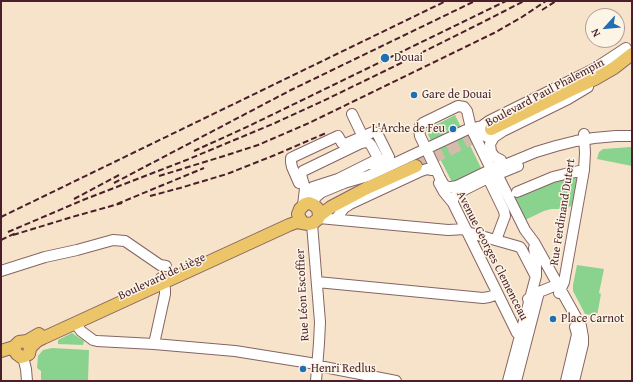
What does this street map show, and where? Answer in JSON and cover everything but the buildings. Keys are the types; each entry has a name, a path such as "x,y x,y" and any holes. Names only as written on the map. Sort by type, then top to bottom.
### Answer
{"main road":[{"name":"Boulevard Paul Phalempin","path":"482,129 595,79 614,68 630,48"},
{"name":"Boulevard Paul Phalempin","path":"571,90 630,48"},
{"name":"Boulevard de Liège","path":"22,349 162,281 295,223 309,210 329,208 367,188 416,166"},
{"name":"Boulevard de Liège","path":"22,349 162,281"},
{"path":"1,351 22,349"},
{"path":"1,357 22,349"}],"street":[{"name":"Boulevard Paul Phalempin","path":"482,129 630,48"},
{"name":"Boulevard Paul Phalempin","path":"482,129 503,131 578,94 614,68"},
{"path":"496,240 505,216 495,170 482,129 470,124 469,115 466,109 462,106 456,107 420,126 418,132 424,149 442,181 448,187 457,186 495,170 568,149 603,132 632,132"},
{"path":"352,114 363,137"},
{"name":"Boulevard Paul Phalempin","path":"482,129 491,141 491,152 495,157 495,170"},
{"path":"309,210 316,197 322,192 344,183 368,176 466,130 482,129"},
{"path":"309,210 309,196 311,188 347,174 360,171 389,157 376,133 373,132 345,144 342,143 338,136 293,157 291,160 292,167 309,210 336,219 467,231 520,247 536,276 538,293 508,381"},
{"path":"585,140 632,137"},
{"path":"453,204 453,200 457,194 514,157 565,139 632,142"},
{"name":"Rue Ferdinand Dutert","path":"559,285 584,170 585,140"},
{"name":"Rue Léon Escoffier","path":"316,381 320,322 309,210 301,176 303,171 361,143 369,143 377,156 376,160 347,174"},
{"name":"Avenue Georges Clemenceau","path":"424,149 432,170 444,192 453,204 517,333"},
{"path":"336,219 344,208 350,204 420,171 426,169 432,170"},
{"path":"440,185 445,190 454,191 495,170"},
{"path":"495,170 525,230 534,242 559,285 569,294 588,334 588,342 579,381"},
{"path":"517,192 553,177 584,170"},
{"path":"516,381 538,293 535,253 530,236"},
{"path":"1,272 45,257 114,240 126,241 160,265 166,266"},
{"path":"154,344 165,294 162,281"},
{"path":"317,282 482,298 498,294"},
{"path":"504,381 526,301 538,293 559,285"},
{"path":"559,285 559,299 576,330 577,336 566,381"},
{"path":"75,323 79,329 97,342 154,344 234,351 310,363 396,381"},
{"path":"575,345 584,327"},
{"path":"574,381 583,344 584,327"},
{"path":"22,349 26,365 27,381"}],"green space":[{"path":"455,115 462,129 432,143 426,130"},
{"path":"465,135 482,170 453,184 435,149"},
{"path":"632,147 632,166 597,159 599,152 603,149"},
{"path":"566,176 578,176 575,204 565,209 551,209 544,211 525,220 514,197"},
{"path":"577,265 604,269 599,293 601,294 597,316 585,314 573,291"},
{"path":"72,333 84,341 83,345 58,344 58,340"},
{"path":"52,348 89,350 88,381 41,381 41,371 37,368 38,356 43,350"}],"tunnel":[{"path":"416,166 485,132"}],"railway":[{"path":"1,217 446,1"},
{"path":"114,183 291,90 475,1"},
{"path":"194,151 251,125 506,1"},
{"path":"8,232 83,200 189,159 275,123 397,65 524,1"},
{"path":"159,176 258,145 309,123 494,33 546,1"},
{"path":"542,10 556,1"},
{"path":"150,196 227,174 326,133"},
{"path":"117,204 204,168"},
{"path":"74,199 119,175"},
{"path":"13,235 122,203"},
{"path":"1,240 16,233"}],"place":[{"name":"Douai","path":"385,58"},
{"name":"Gare de Douai","path":"414,95"},
{"name":"L'Arche de Feu","path":"453,129"},
{"name":"Place Carnot","path":"553,319"},
{"name":"Henri Redlus","path":"303,369"}]}
